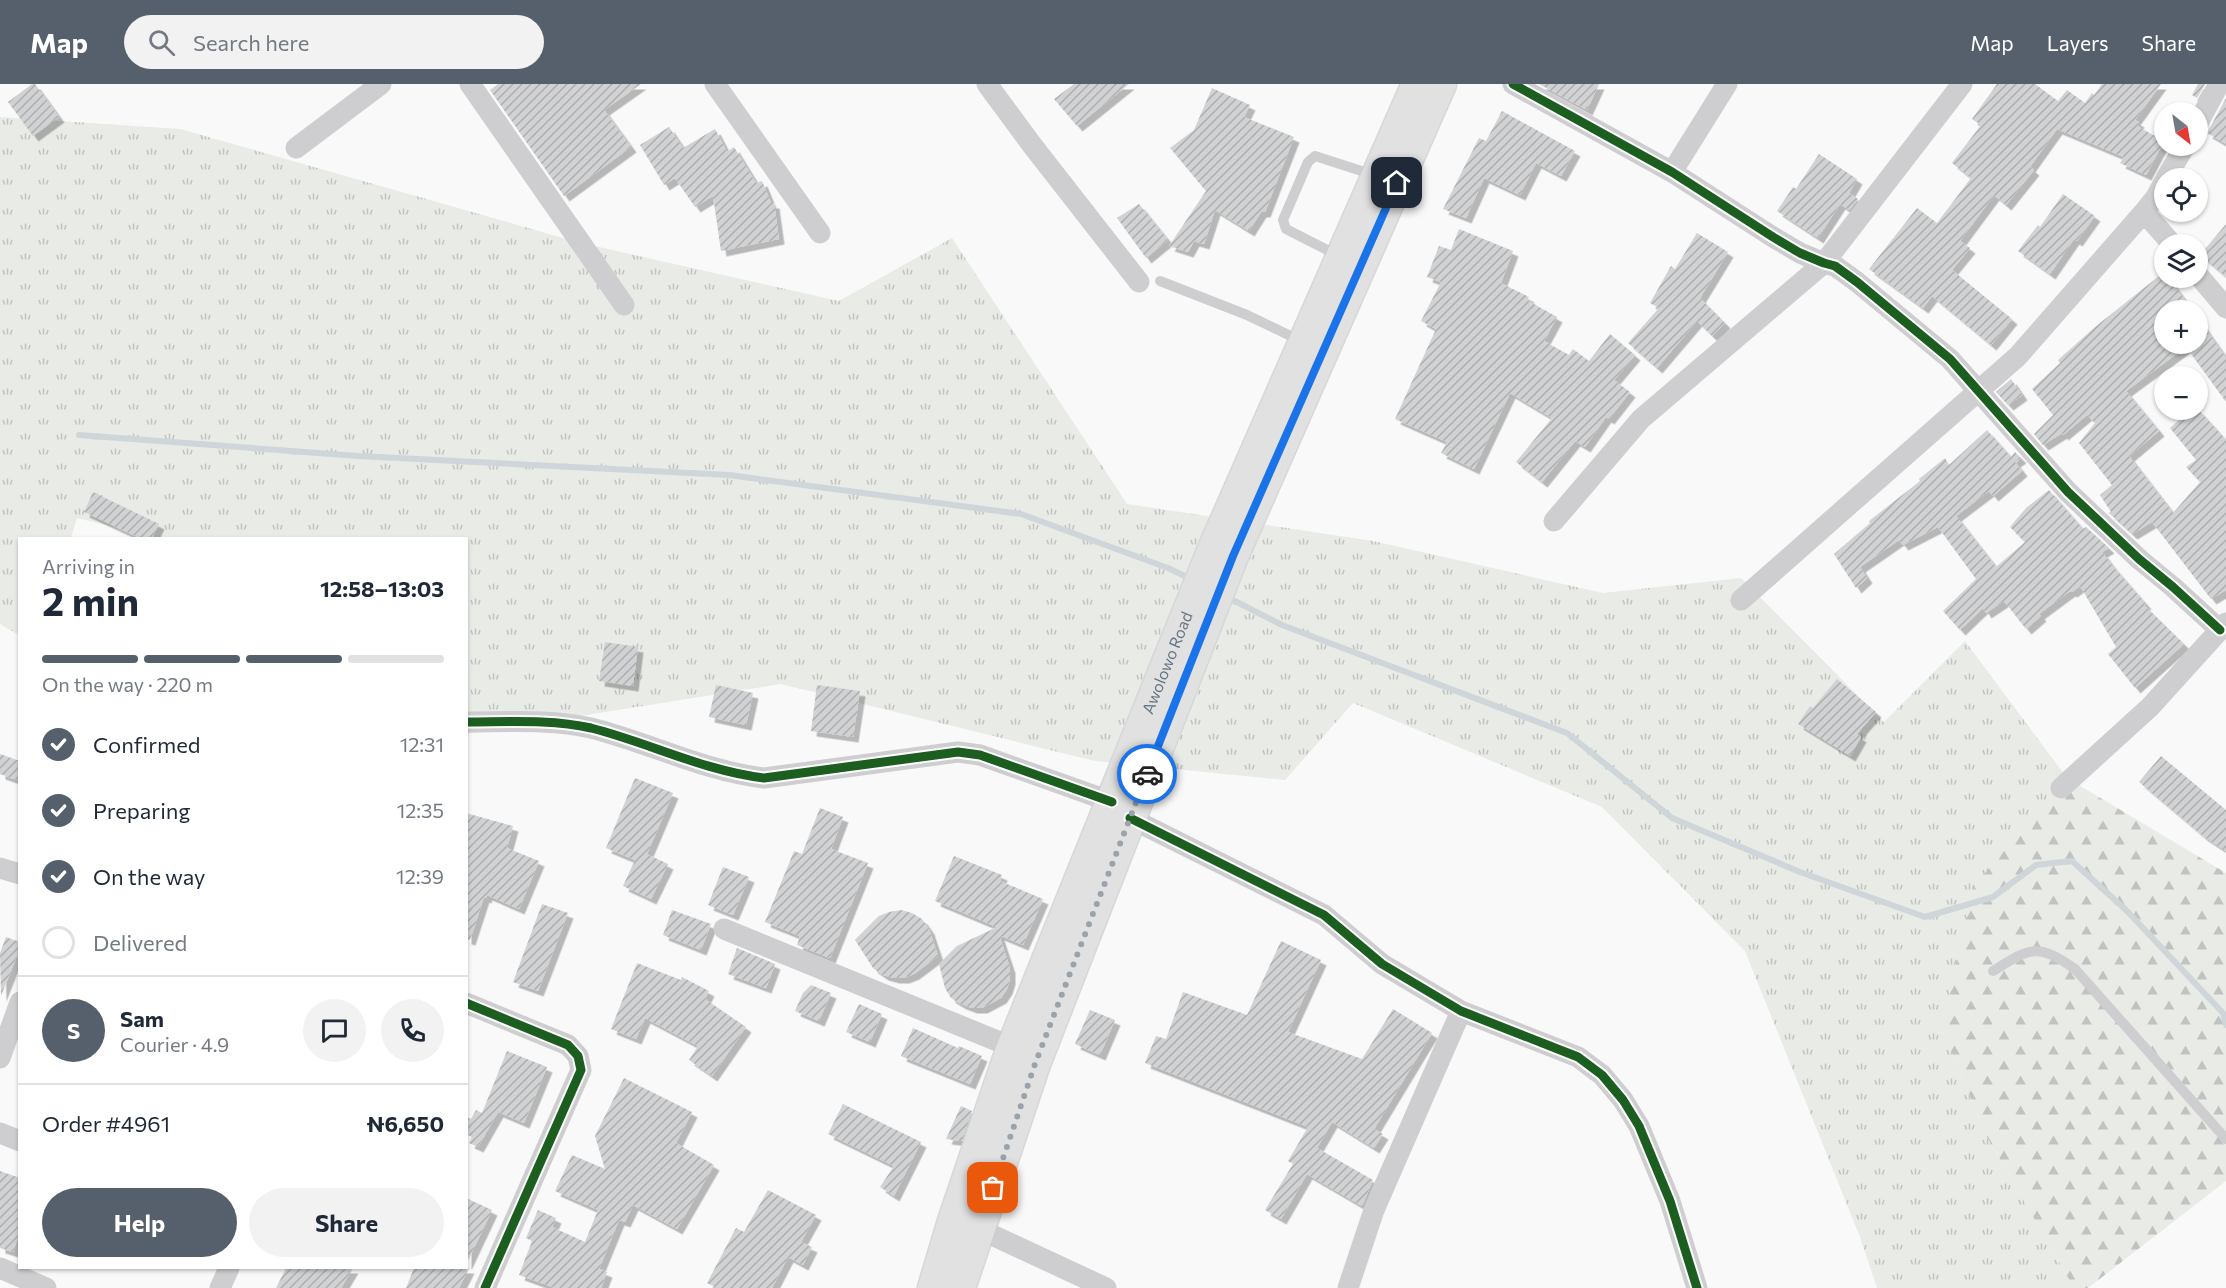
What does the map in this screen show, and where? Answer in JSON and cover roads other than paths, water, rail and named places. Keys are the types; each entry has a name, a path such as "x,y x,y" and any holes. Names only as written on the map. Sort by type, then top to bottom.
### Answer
{"main road":[{"name":"Awolowo Road","path":"933,1288 953,1221 1012,1047 1121,810 1304,342 1352,260 1377,176 1417,84"},
{"name":"Awolowo Road","path":"1223,552 1352,260 1440,84"},
{"name":"Awolowo Road","path":"960,1288 1121,810"}],"street":[{"path":"296,148 381,84"},
{"path":"470,84 624,305"},
{"path":"715,84 820,233"},
{"path":"987,84 1138,282"},
{"path":"1513,84 1672,172 1773,237 1824,263 1835,266 1857,282 1950,359 2068,492 2139,559 2223,627 2150,707 2061,788"},
{"path":"1672,172 1727,84"},
{"path":"1554,521 1641,419 1824,263 1962,84"},
{"path":"2208,104 2219,84"},
{"path":"1741,600 2018,356 2154,200"},
{"path":"2144,212 2163,234"},
{"path":"2208,286 2226,308"},
{"path":"468,722 565,723 593,729 735,774 764,778 958,752 980,755 1121,810 1324,915 1382,964 1461,1011 1578,1057 1602,1075 1623,1100 1639,1126 1670,1201 1697,1288"},
{"path":"0,868 18,873"},
{"path":"724,928 1012,1047"},
{"path":"468,1004 568,1045 578,1056 581,1070 485,1288"},
{"path":"0,1058 18,1008"},
{"path":"1348,1288 1374,1210 1461,1011"},
{"path":"0,1133 18,1140"},
{"path":"979,1229 1106,1288"},
{"path":"0,1268 45,1288"},
{"path":"220,1288 229,1269"}],"lane":[{"path":"1352,260 1286,230 1283,220 1308,162 1315,156 1377,176"},
{"path":"1160,281 1247,315 1304,342"},
{"path":"1993,971 2024,952 2043,952 2055,955 2075,969 2226,1139"}],"waterway":[{"path":"79,435 358,456 729,475 1021,514 1168,568 1191,579"},
{"path":"1227,597 1282,625 1567,733 1672,818 1800,872 1925,917 1993,897 2036,865 2072,861 2127,911 2223,1013 2226,1025"}]}
